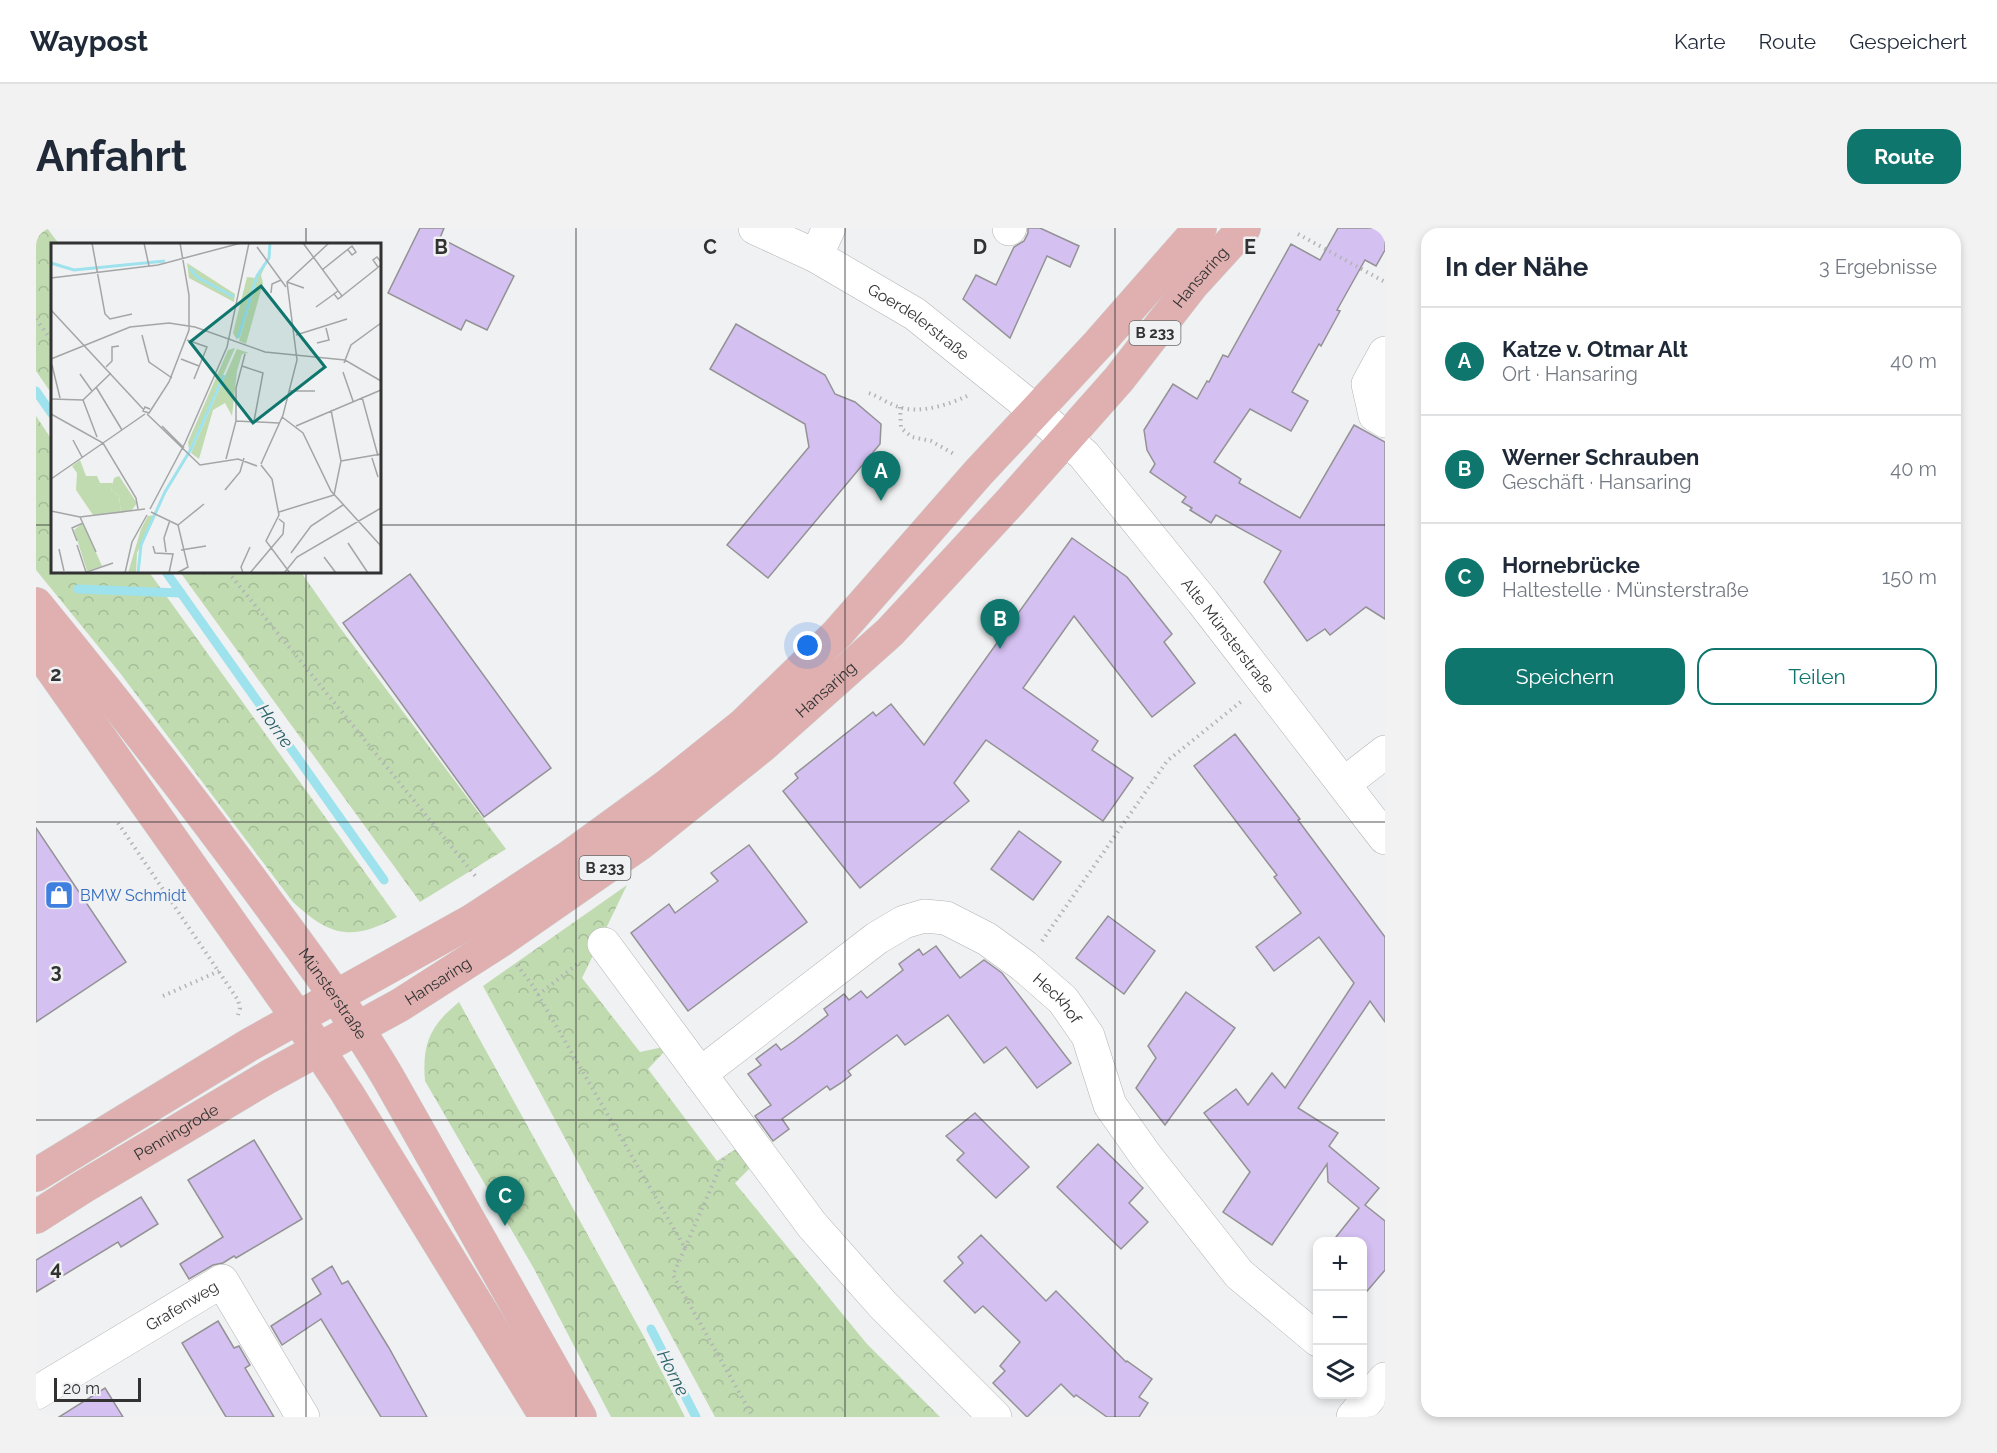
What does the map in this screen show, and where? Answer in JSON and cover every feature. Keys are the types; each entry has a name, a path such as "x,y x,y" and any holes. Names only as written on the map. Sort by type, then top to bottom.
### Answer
{"main road":[{"name":"Hansaring","path":"297,1017 473,920 569,856 668,785 743,725 837,634 1200,228"},
{"name":"Hansaring","path":"319,1050 400,1005 576,889 641,843 762,746 890,632 1119,379 1192,285 1244,228"},
{"name":"Münsterstraße","path":"36,604 218,835 357,1029 389,1079 580,1417"},
{"path":"36,647 319,1050 546,1417"},
{"path":"36,1175 297,1017"},
{"name":"Penningrode","path":"36,1218 93,1181 268,1077 319,1050"}],"street":[{"name":"Goerdelerstraße","path":"755,228 822,242 963,350 1066,439"},
{"path":"1385,353 1368,384 1375,415 1385,421"},
{"name":"Alte Münsterstraße","path":"1066,439 1084,455 1146,531 1345,783 1385,838"},
{"path":"1345,783 1385,752"},
{"name":"Heckhof","path":"700,1074 877,938 904,922 924,916 946,918 987,939 1024,966 1063,1000 1088,1036 1110,1105 1146,1156 1239,1274 1313,1337"},
{"path":"604,944 812,1225 883,1305 996,1417"},
{"name":"Grafenweg","path":"36,1394 222,1281 303,1417"},
{"path":"1353,1417 1374,1382"}],"path":[{"path":"1298,234 1385,282"},
{"path":"36,319 51,340"},
{"path":"869,393 900,408 950,404 968,395"},
{"path":"900,408 901,428 912,437 931,441 962,459"},
{"path":"229,573 477,878"},
{"path":"1024,966 1167,761 1243,700"},
{"path":"114,817 238,1000 240,1008 234,1022"},
{"path":"538,995 604,944"},
{"path":"511,957 538,995 685,1248"},
{"path":"163,996 219,971"},
{"path":"738,1126 673,1275 753,1417"}],"green space":[{"path":"36,228 47,228 58,243 51,243 51,393 36,371"},
{"path":"36,416 51,438 51,573 150,573 397,917 367,930 342,932 318,922 293,902 120,673 36,570"},
{"path":"181,573 302,573 506,849 420,902"},
{"path":"627,885 582,978 640,1052 663,1047 665,1051 648,1069 717,1161 736,1149 750,1168 735,1183 867,1344 940,1417 715,1417 483,986"},
{"path":"459,1002 643,1335 685,1417 611,1417 533,1267 425,1081 425,1056 430,1036 441,1019"}],"building":[{"path":"420,228 444,228 440,238 514,276 487,330 466,320 461,330 388,293"},
{"path":"1028,228 1040,228 1079,246 1070,267 1047,256 1010,338 963,299 976,275 996,285 1014,247 1024,241"},
{"path":"1338,228 1385,228 1385,250 1376,266 1365,260 1337,310 1340,311 1321,346 1319,344 1292,392 1308,401 1291,431 1250,409 1214,462 1241,479 1239,483 1300,518 1354,425 1385,442 1385,619 1366,607 1330,635 1325,629 1307,641 1264,582 1281,551 1216,515 1211,523 1190,510 1192,508 1182,502 1186,497 1150,472 1155,464 1147,450 1144,430 1173,384 1197,399 1223,355 1228,357 1291,244 1320,260"},
{"path":"736,324 825,375 835,394 855,402 881,424 880,444 768,578 727,545 809,447 805,424 710,369"},
{"path":"1072,538 1127,577 1172,634 1164,642 1195,683 1152,717 1074,616 1023,688 1098,741 1092,750 1133,778 1103,821 986,740 954,783 969,801 860,888 783,791 798,778 795,774 873,712 876,716 891,704 924,745"},
{"path":"410,574 551,768 484,817 343,623"},
{"path":"1235,734 1385,937 1385,1022 1370,1001 1298,1108 1338,1133 1329,1146 1379,1188 1365,1205 1385,1221 1385,1270 1367,1291 1367,1237 1336,1237 1359,1208 1328,1182 1327,1164 1272,1245 1223,1212 1250,1172 1204,1113 1236,1089 1248,1105 1272,1073 1285,1088 1354,983 1319,937 1274,971 1256,947 1301,913 1274,877 1277,875 1194,766"},
{"name":"BMW Schmidt","path":"36,828 126,962 36,1022"},
{"path":"1019,831 1061,862 1033,900 991,869"},
{"path":"749,845 807,922 688,1011 631,933 669,904 675,913 718,881 711,873"},
{"path":"1108,916 1155,951 1124,994 1076,958"},
{"path":"936,946 960,978 984,960 1002,973 1071,1063 1037,1088 1006,1047 984,1063 948,1015 905,1045 897,1035 848,1071 851,1075 841,1083 830,1090 827,1086 782,1119 789,1129 773,1141 755,1116 771,1105 748,1074 761,1065 756,1059 776,1044 781,1050 794,1041 828,1015 824,1009 844,994 849,1000 861,991 867,998 903,970 899,964 919,949 923,955"},
{"path":"1186,992 1235,1028 1165,1125 1136,1088 1156,1058 1148,1046"},
{"path":"975,1113 1029,1167 996,1198 957,1160 964,1153 946,1136"},
{"path":"254,1140 302,1219 236,1258 234,1256 223,1263 213,1265 189,1279 180,1264 223,1237 188,1180"},
{"path":"1098,1144 1143,1188 1129,1203 1148,1222 1121,1249 1057,1187"},
{"path":"141,1197 158,1224 121,1247 118,1242 36,1292 36,1260"},
{"path":"981,1235 1046,1301 1056,1291 1126,1362 1152,1379 1139,1397 1148,1403 1139,1417 1107,1417 1076,1395 1074,1397 1061,1384 1027,1417 993,1383 1005,1371 1000,1366 1020,1342 983,1306 975,1313 944,1281 963,1263 958,1257"},
{"path":"332,1266 342,1284 348,1281 427,1417 381,1417 321,1319 282,1345 271,1326 321,1294 312,1279"},
{"path":"218,1321 234,1348 239,1346 250,1365 245,1368 274,1417 226,1417 182,1343"},
{"path":"105,1388 123,1417 59,1417"}],"waterway":[{"name":"Horne","path":"36,391 51,413"},
{"name":"Horne","path":"167,573 384,880"},
{"path":"78,589 181,593"},
{"name":"Horne","path":"651,1329 696,1417"}],"place":[{"name":"Katze v. Otmar Alt","path":"881,501"},
{"name":"Werner Schrauben","path":"1000,649"},
{"name":"BMW Schmidt","path":"59,895"},
{"name":"Hornebrücke","path":"505,1226"}]}
